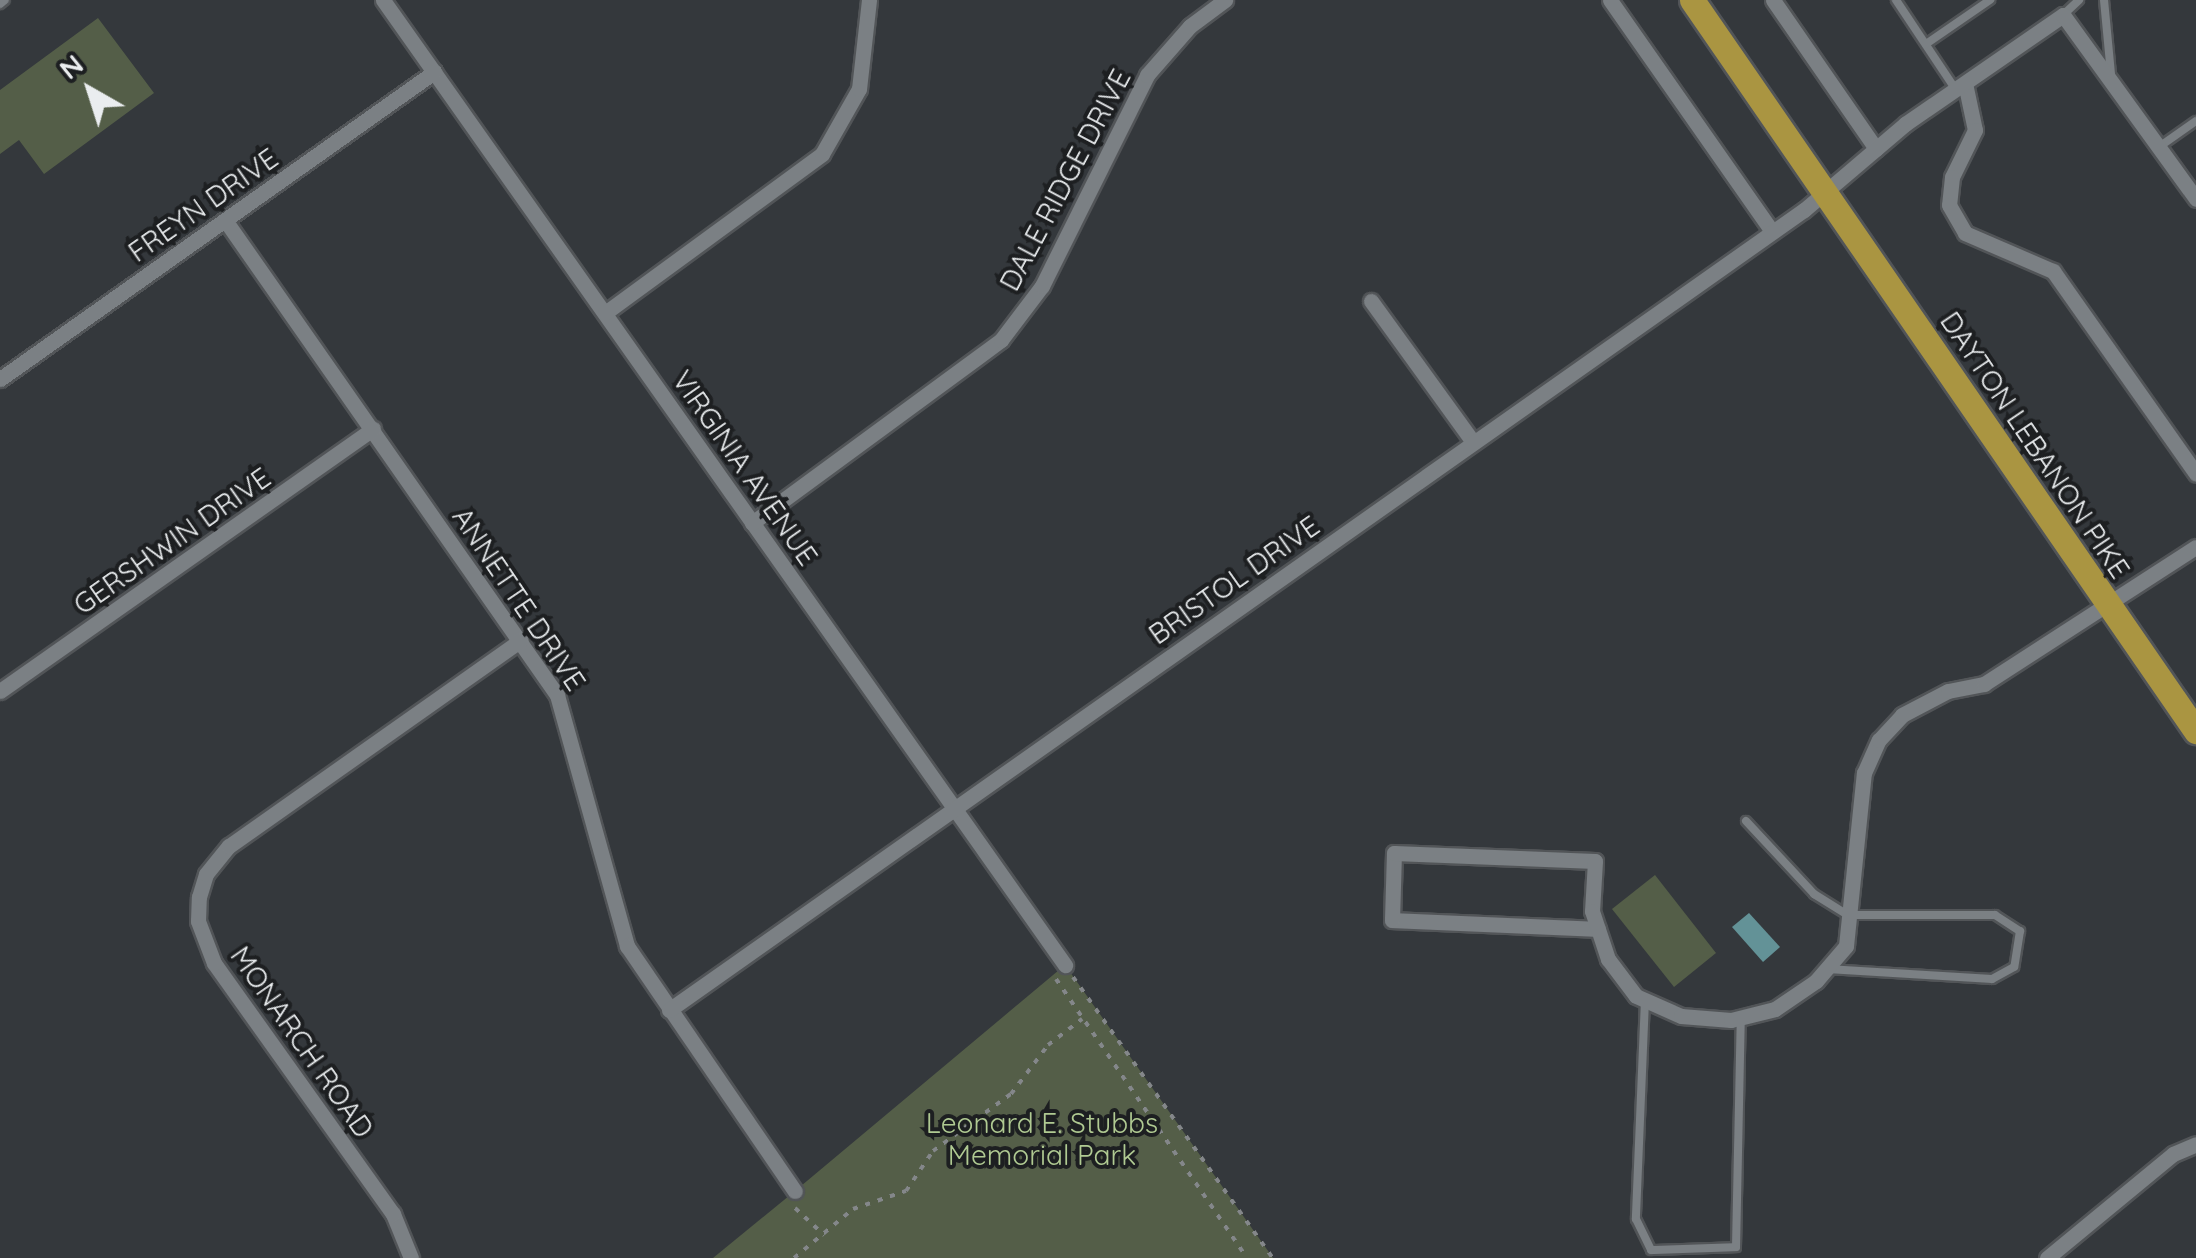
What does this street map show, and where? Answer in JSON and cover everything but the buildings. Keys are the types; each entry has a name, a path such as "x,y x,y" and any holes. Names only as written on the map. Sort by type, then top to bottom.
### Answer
{"main road":[{"name":"DAYTON LEBANON PIKE","path":"1692,0 2196,731"}],"street":[{"name":"VIRGINIA AVENUE","path":"383,0 1065,965"},
{"path":"604,313 822,154 859,90 869,0"},
{"name":"DALE RIDGE DRIVE","path":"752,522 1002,340 1042,286 1146,75 1190,26 1225,0"},
{"path":"1610,0 1772,231"},
{"path":"1772,0 1876,149"},
{"path":"2063,15 2196,199"},
{"name":"BRISTOL DRIVE","path":"668,1010 1772,231 1960,86 2063,15"},
{"name":"FREYN DRIVE","path":"0,379 434,72"},
{"path":"1960,86 1975,130 1952,177 1949,205 1964,233 2053,270 2196,474"},
{"name":"ANNETTE DRIVE","path":"225,220 521,640 568,719 628,946 795,1191"},
{"path":"1371,301 1473,442"},
{"name":"GERSHWIN DRIVE","path":"0,692 372,430"},
{"path":"1598,929 1392,920 1394,853 1594,861 1592,910 1608,960 1645,1000 1680,1016 1740,1018 1776,1009 1827,969 1846,946 1855,814 1879,740 1924,700 1984,684 2196,547"},
{"name":"MONARCH ROAD","path":"411,1258 393,1214 214,963 198,921 199,897 206,874 229,846 521,640"},
{"path":"2047,1258 2173,1154 2196,1144"}],"lane":[{"path":"1896,0 1960,86"},
{"path":"1926,44 1990,0"},
{"path":"2063,15 2078,0"},
{"path":"2104,0 2111,79"},
{"path":"2159,147 2196,122"},
{"path":"1746,821 1814,894 1848,915 1995,915 2020,930 2020,954 2010,971 1992,978 1827,969"},
{"path":"1645,1000 1636,1219 1651,1250 1736,1247 1740,1018"}],"path":[{"path":"1065,965 1273,1258"},
{"path":"1047,967 1247,1258"},
{"path":"794,1258 853,1209 906,1191 933,1151 1012,1094 1048,1045 1082,1019"},
{"path":"795,1191 788,1199 824,1235"}],"green space":[{"path":"98,18 154,93 44,174 19,140 0,154 0,90"},
{"path":"1655,875 1716,953 1674,987 1612,909"},
{"name":"Leonard E. Stubbs Memorial Park","path":"1065,965 1273,1258 713,1258 795,1191"}],"water":[{"path":"1749,913 1780,947 1763,962 1732,927"}]}
